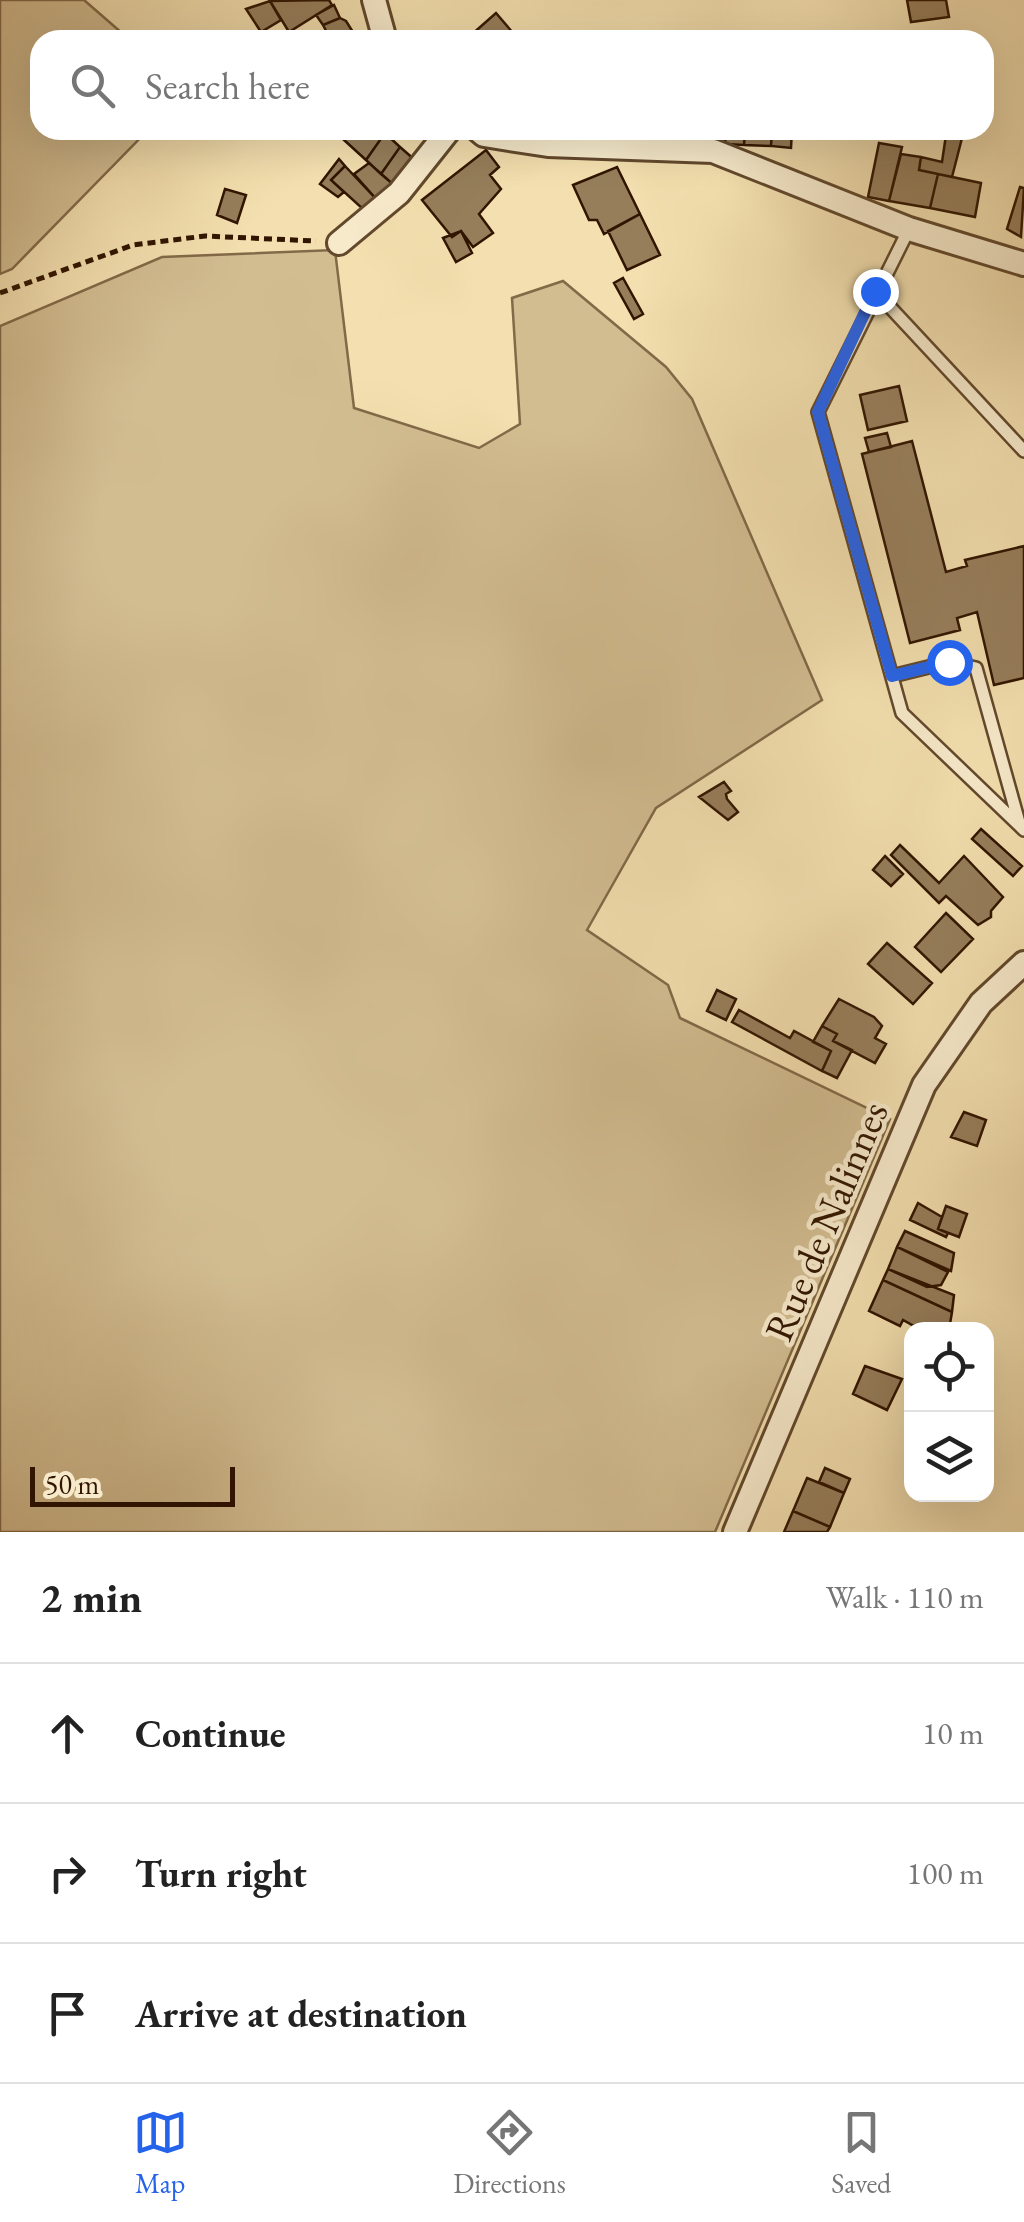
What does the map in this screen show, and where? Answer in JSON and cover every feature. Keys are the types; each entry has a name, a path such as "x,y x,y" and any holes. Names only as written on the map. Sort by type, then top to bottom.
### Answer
{"street":[{"path":"374,0 382,30"},
{"path":"339,243 399,193 441,140"},
{"path":"516,140 548,145 713,152 909,229 1024,264"},
{"name":"Rue de Nalinnes","path":"736,1532 924,1086 982,1004 1024,963"}],"lane":[{"path":"909,229 818,412 902,713 1022,828"},
{"path":"875,291 1024,451"},
{"path":"892,676 949,662 976,668 1022,828"}],"path":[{"path":"0,293 133,245 205,236 339,243"}],"shaded area":[{"path":"0,0 84,0 118,30 30,30 30,140 138,140 12,269 0,274"},
{"path":"335,250 354,408 479,448 520,424 512,298 563,281 666,367 692,399 822,700 656,808 587,930 668,985 680,1018 890,1119 715,1532 0,1532 0,326 162,257"}],"building":[{"path":"329,0 332,5 288,30 270,1"},
{"path":"907,0 946,0 949,17 911,22"},
{"path":"270,1 281,20 260,30 246,9"},
{"path":"334,5 340,18 323,25 316,15"},
{"path":"496,13 510,30 477,30"},
{"path":"340,18 352,30 326,30 323,25"},
{"path":"344,140 380,140 366,160"},
{"path":"380,140 392,140 400,147 381,174 366,160"},
{"path":"725,140 744,140 744,145 725,144"},
{"path":"744,140 771,140 771,146 744,145"},
{"path":"771,140 791,140 791,148 771,146"},
{"path":"945,140 961,140 952,177 919,170 921,157 942,162"},
{"path":"879,143 902,147 889,201 868,197"},
{"path":"400,147 416,161 395,186 381,174"},
{"path":"486,150 499,167 490,175 501,189 479,214 493,233 473,247 461,231 452,237 422,200"},
{"path":"901,154 921,157 919,170 938,174 930,208 889,201"},
{"path":"339,159 345,166 331,180 344,192 338,197 320,184"},
{"path":"369,163 395,186 378,201 354,174"},
{"path":"345,166 378,201 364,210 331,180"},
{"path":"617,167 640,214 604,234 597,220 589,220 573,185"},
{"path":"938,174 981,183 975,217 930,208"},
{"path":"1020,187 1024,188 1021,237 1007,229"},
{"path":"225,189 246,195 237,223 217,215"},
{"path":"640,214 660,255 627,270 608,231"},
{"path":"461,231 472,253 456,262 443,238"},
{"path":"623,278 643,314 634,319 614,283"},
{"path":"899,386 907,421 868,430 860,395"},
{"path":"887,433 891,447 869,452 865,438"},
{"path":"912,441 946,572 967,566 965,560 1024,546 1024,678 994,685 977,612 957,618 960,630 910,643 862,454"},
{"path":"724,782 731,791 726,794 727,799 738,812 728,820 699,797"},
{"path":"981,829 1022,866 1013,876 972,839"},
{"path":"900,845 939,883 964,856 1003,897 991,911 991,917 978,925 946,896 939,903 891,855"},
{"path":"885,856 903,874 891,886 873,870"},
{"path":"946,913 973,939 941,972 915,947"},
{"path":"887,943 932,983 913,1004 868,964"},
{"path":"717,990 736,999 726,1020 707,1011"},
{"path":"839,999 874,1017 882,1026 875,1038 886,1044 875,1063 833,1041 837,1034 822,1026"},
{"path":"739,1010 790,1038 794,1031 831,1051 822,1071 732,1022"},
{"path":"822,1026 837,1034 833,1041 852,1050 837,1078 822,1071 831,1051 813,1042"},
{"path":"964,1112 986,1120 977,1146 951,1137"},
{"path":"918,1203 942,1217 938,1229 948,1233 946,1237 910,1220"},
{"path":"946,1206 967,1214 959,1237 938,1229"},
{"path":"905,1231 954,1253 951,1271 897,1247"},
{"path":"897,1247 948,1272 941,1285 927,1287 888,1269"},
{"path":"888,1269 954,1295 952,1312 883,1280"},
{"path":"883,1280 952,1312 950,1322 903,1320 900,1326 869,1311"},
{"path":"865,1366 902,1379 887,1410 853,1394"},
{"path":"825,1468 850,1479 844,1493 819,1482"},
{"path":"807,1478 844,1493 830,1527 793,1511"},
{"path":"793,1511 830,1527 827,1532 784,1532"}],"route":[{"path":"875,291 818,412 892,676 949,662"}]}
